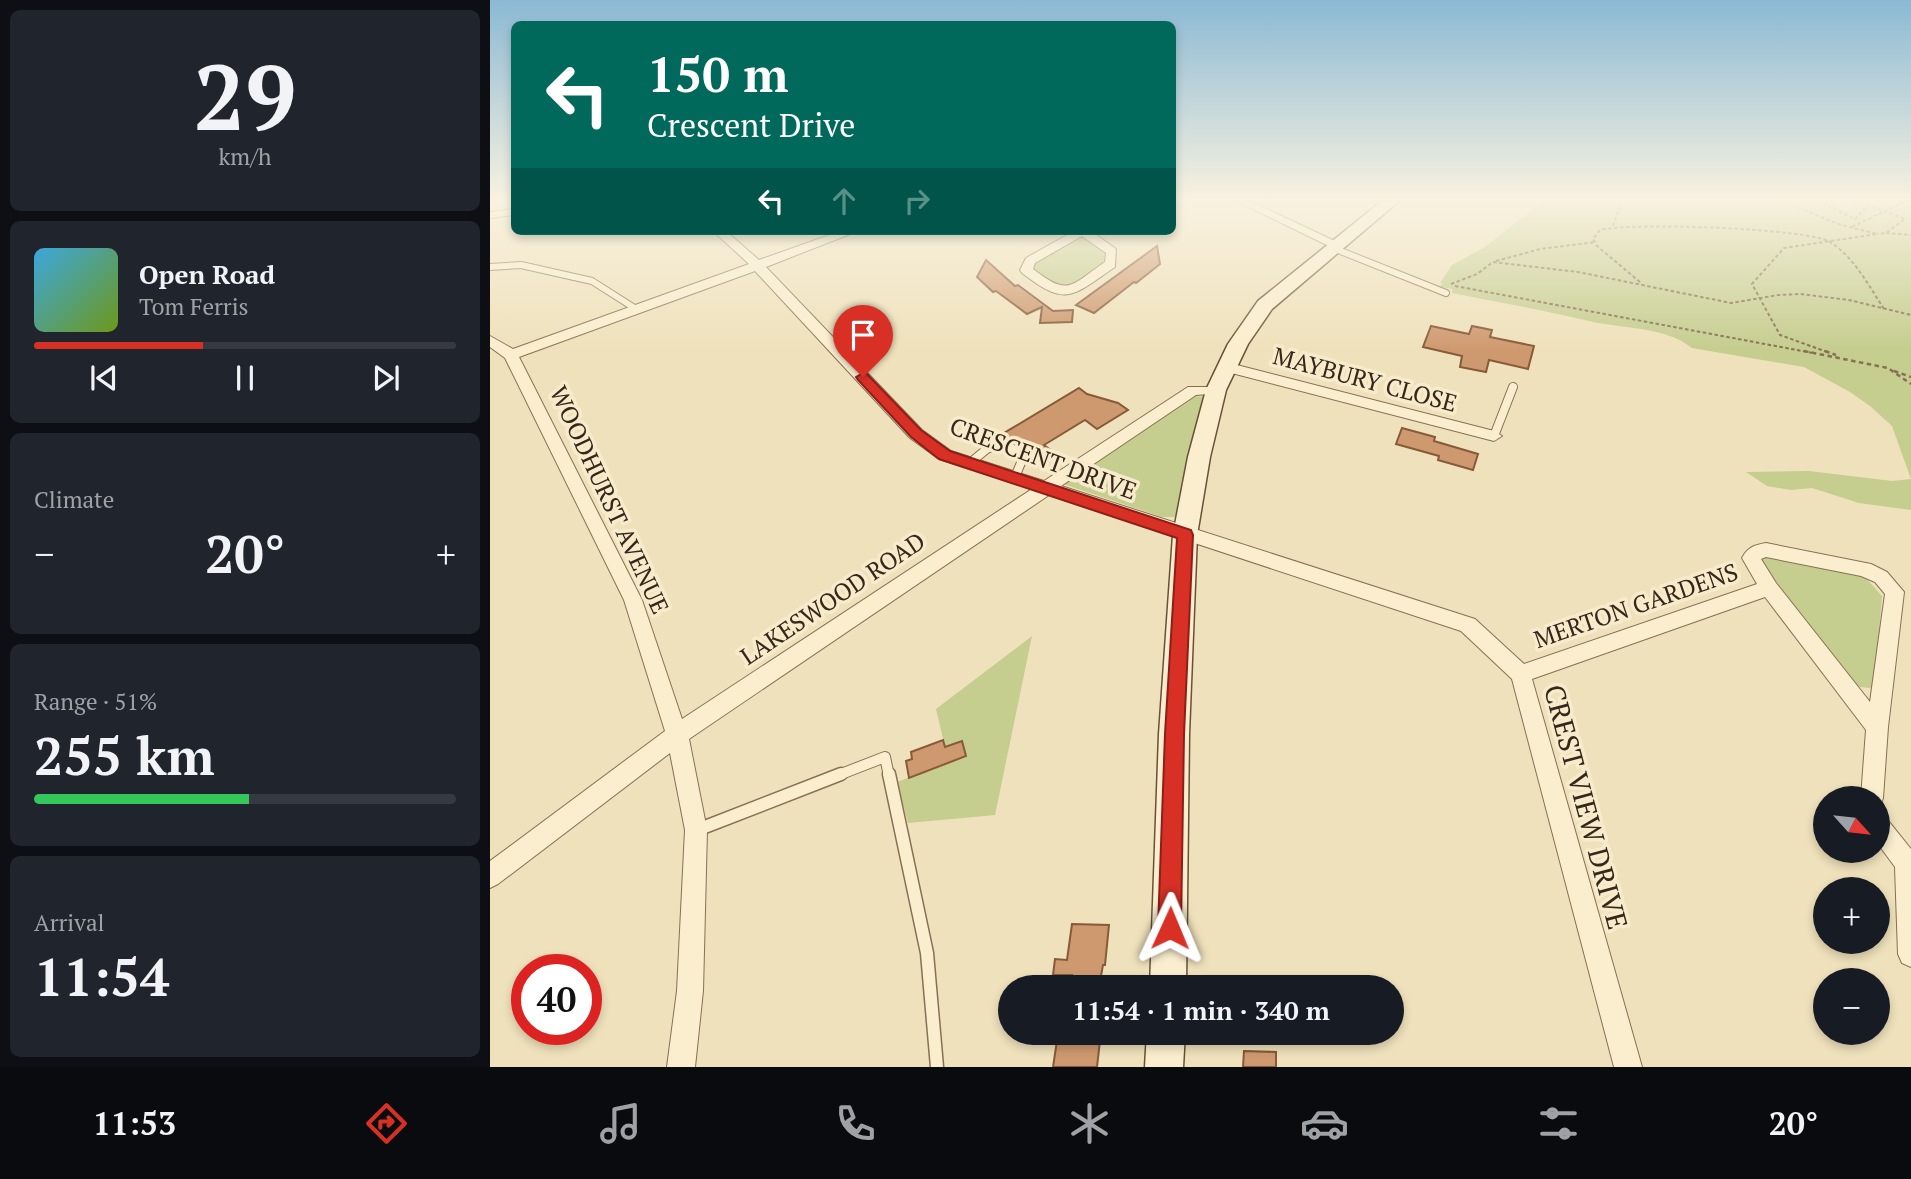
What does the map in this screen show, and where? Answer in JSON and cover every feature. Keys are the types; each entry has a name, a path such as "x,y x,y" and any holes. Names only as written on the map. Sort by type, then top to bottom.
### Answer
{"street":[{"name":"CRESCENT DRIVE","path":"741,251 916,434 944,455 1185,535"},
{"path":"511,355 794,251"},
{"path":"1048,251 1030,261 1027,270 1051,289 1072,290 1111,264 1110,251"},
{"path":"1168,975 1174,734 1185,535 1199,457 1221,378 1265,304 1329,251"},
{"name":"WOODHURST AVENUE","path":"490,340 511,355 633,600 677,735 696,830 690,992 681,1067"},
{"name":"MAYBURY CLOSE","path":"1221,378 1494,436"},
{"name":"LAKESWOOD ROAD","path":"490,876 677,735 1193,390 1221,378"},
{"name":"CREST VIEW DRIVE","path":"1185,535 1468,625 1521,674 1628,1067"},
{"name":"MERTON GARDENS","path":"1873,786 1877,727 1895,592 1881,577 1865,569 1766,550 1756,552 1751,558 1769,588 1877,727"},
{"name":"MERTON GARDENS","path":"1521,674 1769,588"},
{"path":"1890,841 1907,863 1911,954"},
{"path":"1164,1067 1165,1045"}],"lane":[{"path":"1346,251 1446,293"},
{"path":"490,267 521,265 592,281 636,309"},
{"path":"1494,436 1513,387"},
{"path":"970,463 988,448 1009,446 1023,458 1015,477"},
{"path":"696,830 885,757 928,953 937,1067"}],"path":[{"path":"1529,251 1493,262 1477,274 1449,285 1846,359 1888,368 1911,377"},
{"path":"1601,251 1636,281 1646,285"},
{"path":"1782,251 1752,284 1780,335 1846,359"},
{"path":"1839,251 1859,270 1861,279 1884,309"},
{"path":"1493,262 1578,272 1731,303 1784,294 1819,295 1911,315"},
{"path":"1888,368 1911,384"}],"green space":[{"path":"1054,251 1105,253 1104,264 1076,283 1068,285 1053,282 1032,268 1036,260"},
{"path":"1478,251 1911,251 1911,479 1892,426 1850,392 1804,367 1692,348 1669,336 1643,329 1602,324 1452,293 1452,289 1439,287 1452,265"},
{"path":"1194,396 1207,397 1175,517 1162,517 1060,483"},
{"path":"1809,471 1892,481 1911,479 1911,510 1859,503 1812,488 1791,490 1767,486 1746,472"},
{"path":"1766,554 1864,576 1882,596 1875,682 1870,688 1860,687 1850,681 1763,566 1760,560"},
{"path":"1032,636 995,815 908,823 897,782 966,756 962,741 945,747 936,709"}],"building":[{"path":"1150,251 1158,251 1160,264 1094,313 1076,305"},
{"path":"986,260 1015,286 1018,285 1053,311 1073,310 1072,322 1040,323 1042,307 1027,314 996,291 993,292 977,277"},
{"path":"1431,326 1469,334 1472,326 1492,330 1490,337 1534,346 1528,369 1489,360 1486,372 1460,367 1462,356 1423,347"},
{"path":"1079,388 1087,394 1118,403 1128,410 1097,429 1085,420 1044,445 1049,449 1034,458 1004,433"},
{"path":"1402,428 1435,437 1434,441 1478,454 1473,470 1438,460 1439,456 1396,444"},
{"path":"943,740 945,747 962,741 966,756 909,778 906,761 912,759 911,752"},
{"path":"1072,924 1109,925 1105,965 1101,975 1053,975 1055,959 1067,960"},
{"path":"1056,1045 1100,1045 1097,1067 1053,1067"},
{"path":"1244,1051 1276,1052 1276,1067 1243,1067"}],"route":[{"path":"863,377 916,434 944,455 1185,535 1174,734 1170,928"}]}
